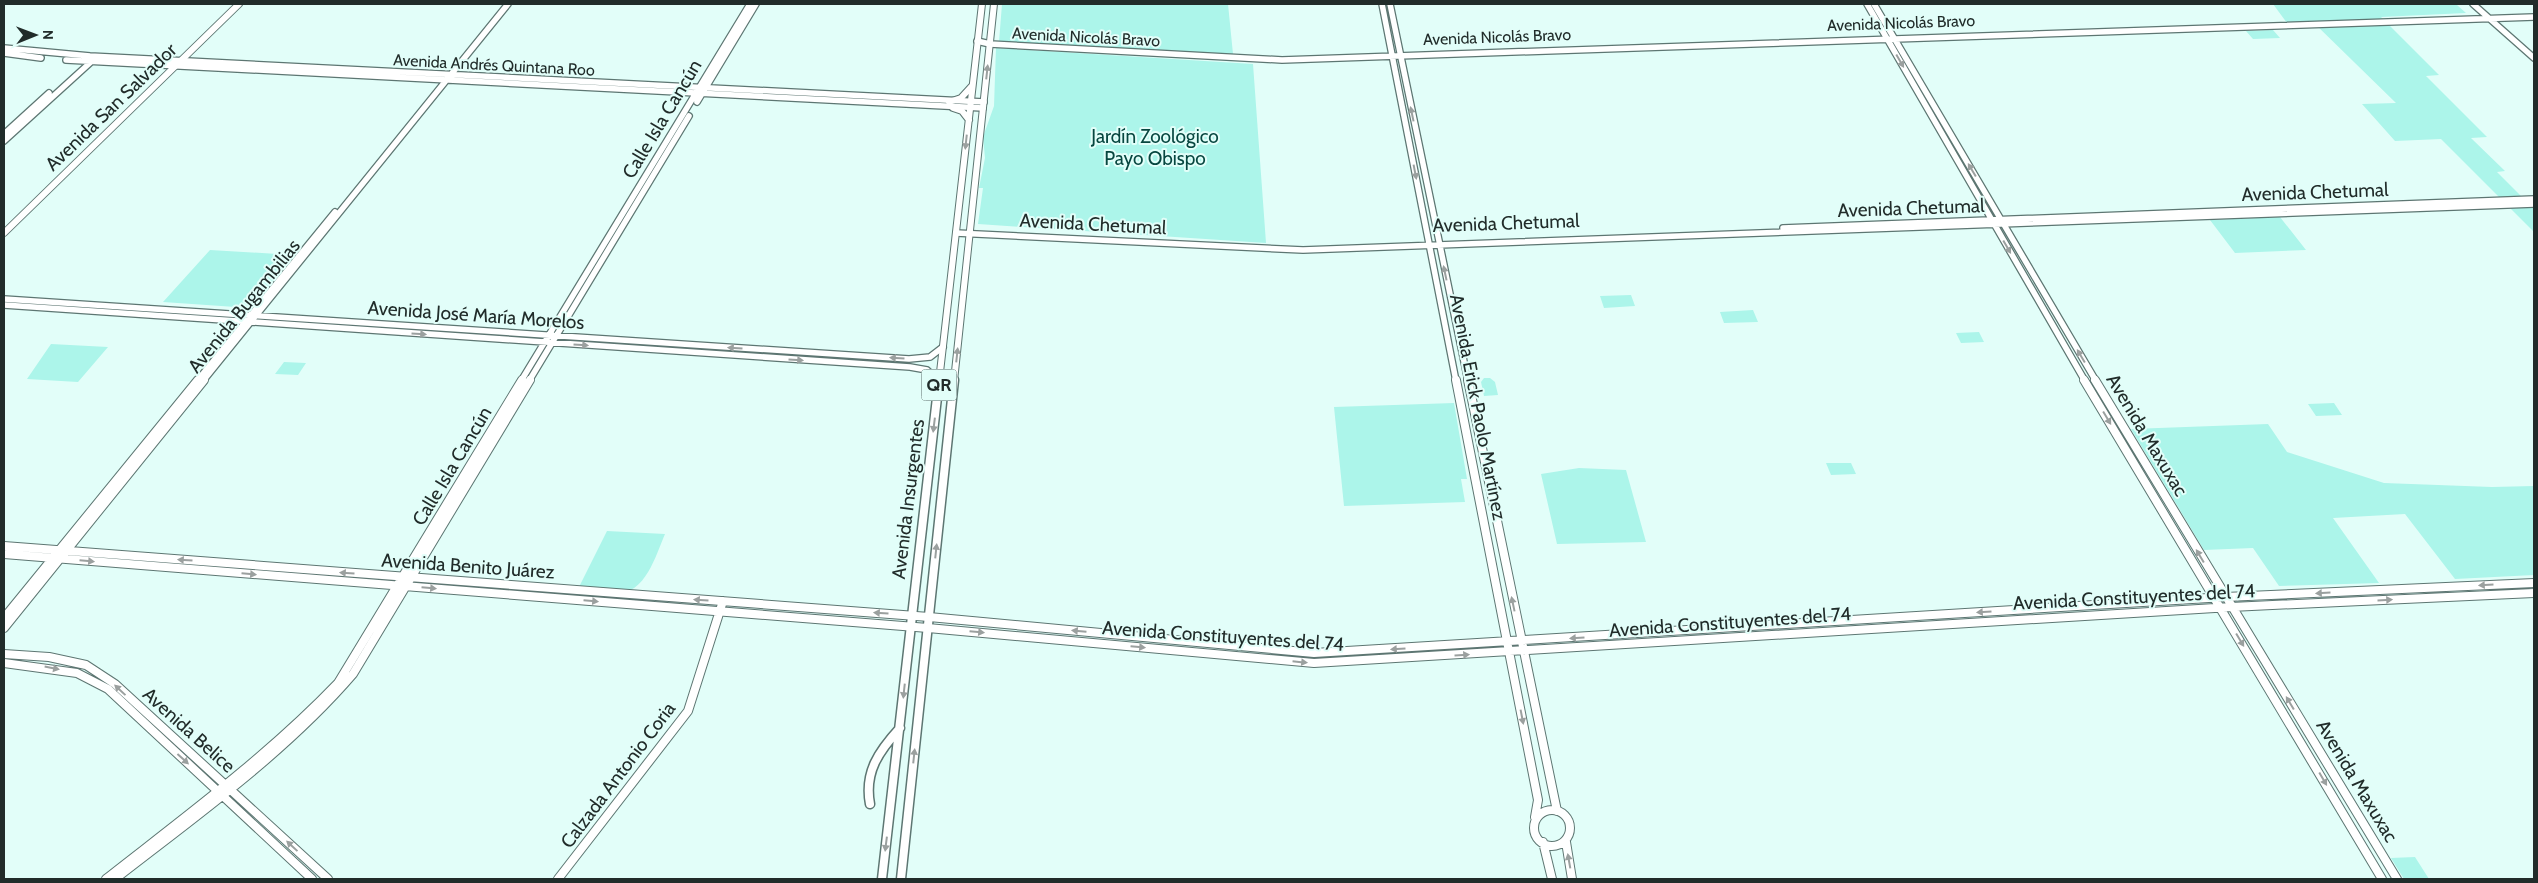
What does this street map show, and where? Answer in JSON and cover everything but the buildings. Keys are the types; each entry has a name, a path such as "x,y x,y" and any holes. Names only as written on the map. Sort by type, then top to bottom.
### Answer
{"main road":[{"name":"Avenida San Salvador","path":"4,233 233,4"},
{"name":"Avenida San Salvador","path":"4,226 239,4"},
{"name":"Avenida Bugambilias","path":"4,628 504,4"},
{"name":"Avenida Bugambilias","path":"446,78 508,4"},
{"name":"Calle Isla Cancún","path":"701,91 750,4"},
{"name":"Calle Isla Cancún","path":"115,879 332,699 356,669 402,586 701,91 756,4"},
{"name":"Avenida Insurgentes","path":"882,879 982,4"},
{"name":"Avenida Insurgentes","path":"902,879 994,4"},
{"name":"Avenida Erick Paolo Martínez","path":"1382,4 1538,800 1535,817"},
{"name":"Avenida Erick Paolo Martínez","path":"1390,4 1522,651 1557,811"},
{"name":"Avenida Maxuxac","path":"1866,4 1890,38 2003,222 2044,296 2397,879"},
{"name":"Avenida Maxuxac","path":"1874,4 1890,38 1993,223 2382,879"},
{"path":"2473,4 2534,58"},
{"name":"Avenida Nicolás Bravo","path":"977,44 1270,59 2534,16"},
{"name":"Avenida Andrés Quintana Roo","path":"4,50 91,59 984,105"},
{"path":"4,134 91,59"},
{"path":"4,141 91,59"},
{"path":"949,102 965,95 972,86"},
{"name":"Avenida Andrés Quintana Roo","path":"701,91 954,108 970,105"},
{"path":"954,108 962,111 968,123 982,125"},
{"path":"1407,131 1416,131"},
{"name":"Avenida Chetumal","path":"956,233 1289,249 1993,223 2534,199"},
{"name":"Avenida Chetumal","path":"2003,222 2534,204"},
{"path":"951,272 966,271"},
{"name":"Avenida José María Morelos","path":"4,299 251,319"},
{"name":"Avenida José María Morelos","path":"4,305 908,359 930,357 943,347"},
{"path":"946,319 961,318"},
{"name":"Avenida José María Morelos","path":"551,339 910,367 927,370 939,381"},
{"name":"Avenida Benito Juárez","path":"4,546 61,555 402,586 928,628"},
{"name":"Avenida Benito Juárez","path":"4,554 61,555 408,577 930,617"},
{"name":"Avenida Bugambilias","path":"4,618 61,555"},
{"path":"917,571 934,570"},
{"name":"Avenida Constituyentes del 74","path":"930,617 1314,653 2225,597 2534,583"},
{"path":"2453,586 2460,596"},
{"name":"Avenida Constituyentes del 74","path":"928,628 1314,664 2231,607 2534,593"},
{"name":"Calzada Antonio Coria","path":"558,879 688,711 724,602"},
{"name":"Avenida Belice","path":"4,654 48,657 86,665 115,684 328,879"},
{"name":"Avenida Belice","path":"4,663 46,666 77,674 108,690 312,879"},
{"path":"907,666 923,666"},
{"path":"1518,696 1532,696"},
{"path":"870,804 867,786 873,763 882,746 900,728"},
{"path":"1529,756 1544,755"},
{"name":"Calle Isla Cancún","path":"106,879 220,793"},
{"path":"1543,842 1555,846 1566,842 1569,838 1571,828 1567,819 1557,811 1545,810 1535,817 1533,828 1543,842 1552,879"},
{"path":"1566,842 1572,879"}],"green space":[{"path":"1002,4 1228,4 1233,54 999,42"},
{"path":"2273,4 2470,4 2457,5 2466,13 2381,17 2439,75 2426,76 2487,137 2471,138 2505,171 2497,172 2534,209 2534,232 2441,139 2395,141 2362,104 2396,103 2312,21 2287,23"},
{"path":"2273,30 2280,38 2253,39 2246,31"},
{"name":"Jardín Zoológico Payo Obispo","path":"996,48 1253,64 1266,243 978,224 983,188 979,188 985,158 983,137 994,106"},
{"path":"2280,217 2306,250 2235,253 2210,220"},
{"path":"210,250 294,255 250,308 163,302"},
{"path":"1631,295 1635,306 1604,308 1600,296"},
{"path":"1753,310 1758,322 1724,323 1720,312"},
{"path":"1979,332 1984,342 1961,343 1956,333"},
{"path":"51,344 108,347 78,382 27,379"},
{"path":"284,362 306,363 298,375 275,374"},
{"path":"1484,378 1490,378 1495,382 1498,395 1484,396 1481,382"},
{"path":"1454,403 1467,479 1461,479 1465,502 1344,506 1334,407"},
{"path":"2334,403 2342,415 2316,416 2308,404"},
{"path":"2268,424 2287,452 2384,483 2492,487 2534,486 2534,575 2455,579 2405,514 2333,518 2379,583 2279,586 2253,548 2204,550 2131,429"},
{"path":"1826,463 1851,463 1856,474 1831,475"},
{"path":"1579,468 1626,470 1646,542 1557,544 1541,474"},
{"path":"607,531 665,534 648,572 635,587 626,592 616,594 577,591"},
{"path":"2415,857 2429,879 2404,879 2391,858"}]}
